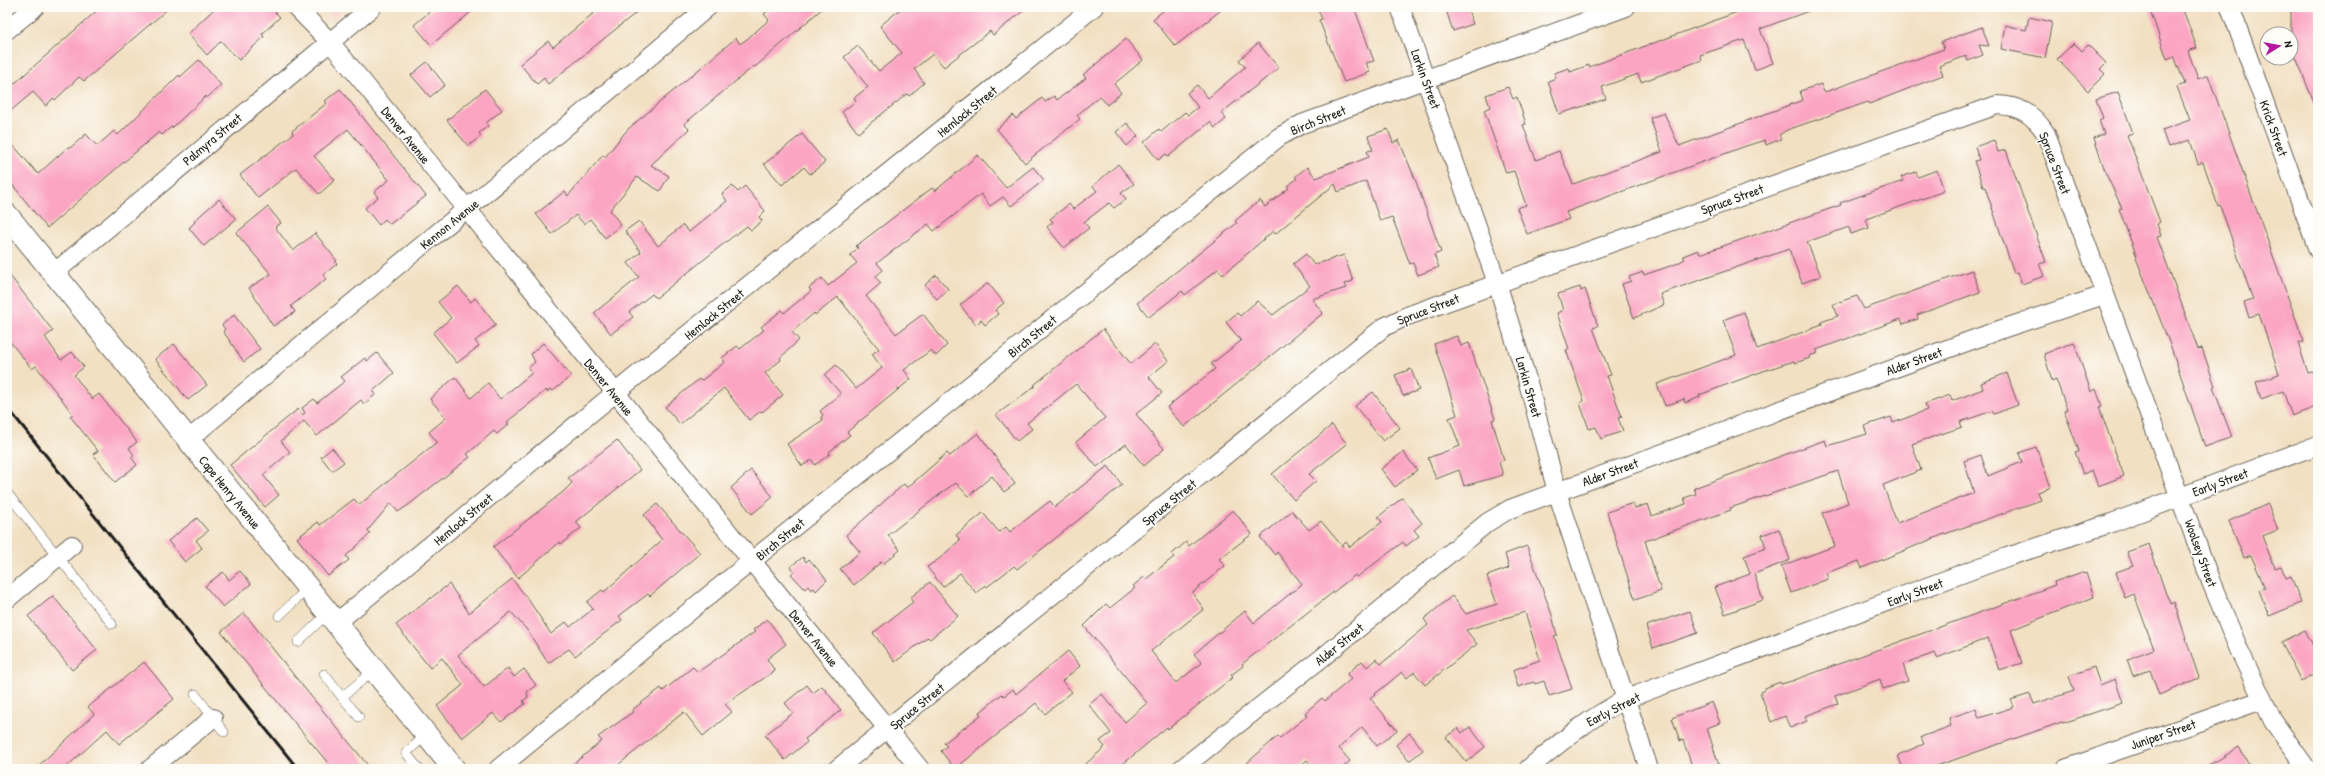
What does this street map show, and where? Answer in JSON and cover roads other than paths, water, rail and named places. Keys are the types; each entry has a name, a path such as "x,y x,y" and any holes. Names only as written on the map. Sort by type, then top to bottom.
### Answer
{"street":[{"path":"7,30 35,7"},
{"name":"Denver Avenue","path":"296,7 330,42 467,209 614,393 920,769"},
{"name":"Palmyra Street","path":"54,273 372,7"},
{"name":"Kennon Avenue","path":"188,440 708,7"},
{"name":"Hemlock Street","path":"332,618 1094,7"},
{"name":"Larkin Street","path":"1400,7 1497,283 1527,379 1557,492 1649,769"},
{"name":"Birch Street","path":"498,769 751,562 1279,137 1302,124 1626,7"},
{"name":"Krick Street","path":"2230,7 2318,250"},
{"name":"Spruce Street","path":"837,769 1384,327 1407,316 1997,105 2012,105 2025,110 2038,122 2046,134 2074,214"},
{"name":"Woolsey Street","path":"2074,214 2211,582 2262,700 2273,721 2307,769"},
{"name":"Cape Henry Avenue","path":"7,216 454,769"},
{"name":"Alder Street","path":"1181,769 1323,657 1488,522 1510,509 2002,329 2104,295"},
{"name":"Early Street","path":"1528,769 1567,735 1596,715 1626,699 2000,560 2109,524 2318,445"},
{"path":"7,599 72,546"},
{"name":"Juniper Street","path":"2065,769 2262,700"},
{"path":"150,769 218,725"}],"lane":[{"path":"7,493 112,624"},
{"path":"279,616 308,588"},
{"path":"298,642 332,618"},
{"path":"342,697 374,670"},
{"path":"324,674 359,717"},
{"path":"195,694 218,725"},
{"path":"419,769 406,753 426,735"}],"railway":[{"path":"7,407 298,769"}]}
